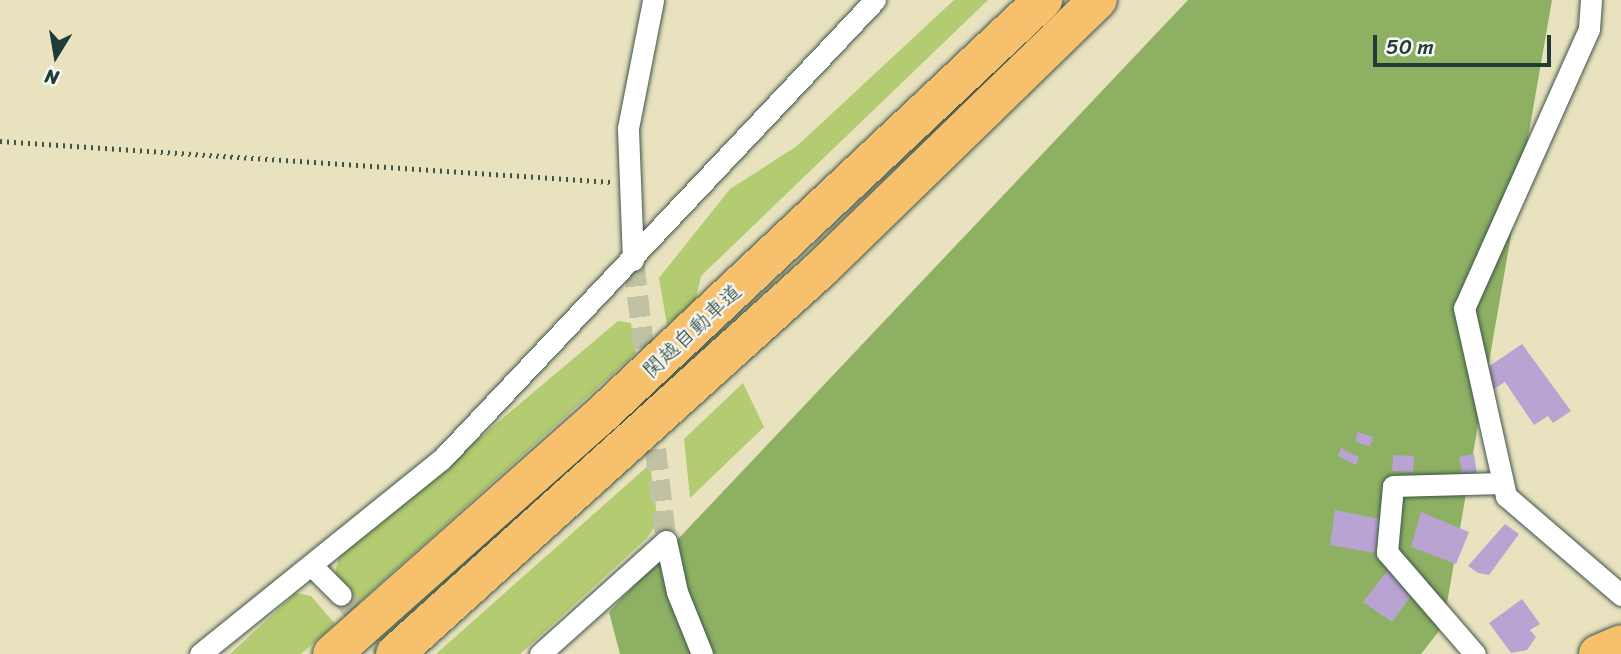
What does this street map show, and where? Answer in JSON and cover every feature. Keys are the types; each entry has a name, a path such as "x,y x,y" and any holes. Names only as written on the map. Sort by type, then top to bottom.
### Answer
{"highway":[{"name":"関越自動車道","path":"332,654 618,400 1043,0"},
{"name":"関越自動車道","path":"394,654 811,278 1098,0"},
{"path":"1598,654 1621,644"}],"street":[{"path":"632,259 626,183 628,128 653,0"},
{"path":"200,654 442,459 875,0"},
{"path":"1591,0 1589,29 1464,308 1506,496 1621,595"},
{"path":"1475,654 1387,552 1393,486 1503,482"},
{"path":"540,654 666,541 677,592 702,654"},
{"path":"311,565 341,595"}],"path":[{"path":"0,141 626,183"}],"green space":[{"path":"954,0 988,0 701,276 696,299 667,325 659,278 730,189 797,146"},
{"path":"1188,0 1552,0 1443,626 1421,654 620,654 609,612"},
{"path":"618,321 631,323 636,353 356,605 334,579 339,556"},
{"path":"743,383 764,427 690,498 684,439"},
{"path":"650,464 658,522 647,538 520,654 436,654"},
{"path":"296,593 311,596 335,624 301,654 230,654"}],"building":[{"path":"1522,344 1571,411 1553,423 1548,416 1534,425 1505,382 1494,389 1482,371"},
{"path":"1358,432 1373,437 1370,447 1355,441"},
{"path":"1341,448 1359,457 1356,465 1338,456"},
{"path":"1474,454 1477,474 1463,478 1459,457"},
{"path":"1393,455 1414,456 1413,472 1392,471"},
{"path":"1335,510 1380,519 1375,553 1330,545"},
{"path":"1421,512 1469,532 1456,564 1411,547"},
{"path":"1505,524 1519,534 1489,575 1478,573 1468,566"},
{"path":"1389,569 1415,590 1392,622 1363,602"},
{"path":"1522,599 1540,624 1530,630 1536,637 1527,650 1511,653 1489,623"}],"tunnel":[{"path":"634,265 647,376"},
{"path":"652,418 666,541"},
{"path":"341,595 389,654"}]}
